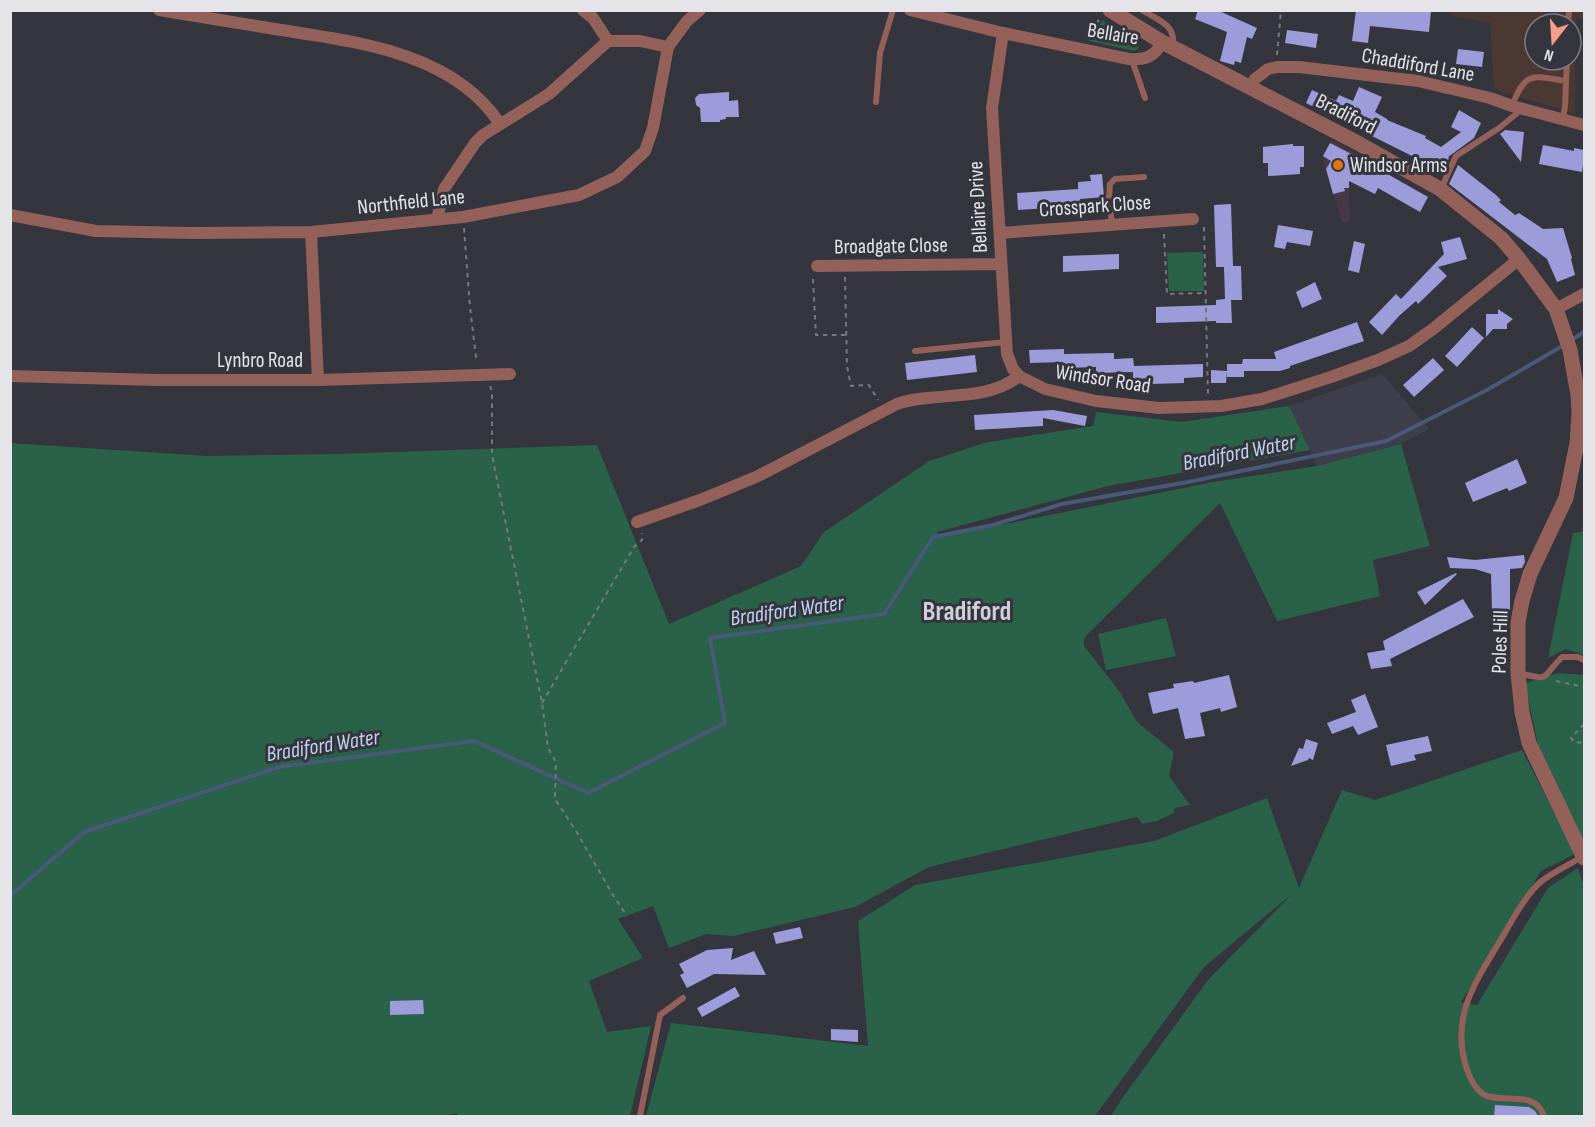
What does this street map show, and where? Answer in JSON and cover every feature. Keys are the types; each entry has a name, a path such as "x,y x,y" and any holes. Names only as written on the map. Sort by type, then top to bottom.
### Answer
{"street":[{"path":"159,10 358,42 397,52 456,81 483,102 500,124"},
{"path":"583,10 593,18 608,41"},
{"name":"Northfield Lane","path":"10,216 96,231 311,232 463,217 579,195 604,184 640,158 653,128 668,46 687,21 699,10"},
{"name":"Bellaire","path":"910,10 1003,33 1131,59 1145,59 1167,45"},
{"name":"Bradiford","path":"1110,10 1167,45 1366,147 1440,189 1484,223 1519,258 1556,309 1570,350"},
{"name":"Bellaire Drive","path":"1003,33 992,108 1006,342 1008,359 1019,376"},
{"path":"437,219 440,197 475,142 549,94 608,41 640,41 668,46"},
{"path":"1249,88 1262,73 1277,67"},
{"name":"Chaddiford Lane","path":"1277,67 1299,67 1418,81 1490,98 1584,125"},
{"name":"Crosspark Close","path":"1000,232 1164,221 1198,222"},
{"path":"311,232 318,380"},
{"name":"Windsor Road","path":"1019,376 1045,389 1096,401 1159,408 1209,407 1280,395 1393,354 1433,329 1519,258"},
{"name":"Broadgate Close","path":"818,266 1001,264"},
{"path":"1556,309 1584,294"},
{"name":"Poles Hill","path":"1570,350 1578,395 1577,443 1566,498 1530,574 1522,601 1518,622 1518,673 1522,712 1529,743 1584,857"},
{"name":"Lynbro Road","path":"10,376 157,380 318,380 510,374"},
{"path":"637,522 756,477 905,401 986,391 1019,376"}],"lane":[{"path":"876,102 880,53 893,10"},
{"path":"1142,10 1170,28 1174,36 1167,45"},
{"path":"1131,59 1145,98"},
{"path":"1563,119 1566,72"},
{"path":"1440,189 1456,156 1499,128 1517,107 1520,86 1528,78 1540,77 1566,81"},
{"path":"1113,225 1109,197 1112,181 1144,177"},
{"path":"915,351 1006,342"},
{"path":"1518,673 1541,679 1562,657 1578,657 1584,660"},
{"path":"1544,1116 1534,1103 1484,1095 1477,1087 1468,1074 1461,1048 1462,1020 1467,998 1526,901 1543,880 1584,857"},
{"path":"640,1116 660,1015 683,998"}],"path":[{"path":"1081,49 1105,10"},
{"path":"1277,67 1281,10"},
{"path":"463,217 476,357 492,391 492,455 542,703 548,747 556,762 555,800 627,916"},
{"path":"1164,221 1167,294 1206,293"},
{"path":"1198,222 1206,293 1209,407"},
{"path":"818,266 813,267 816,335 846,335"},
{"path":"845,266 847,366 851,386 868,385 884,411"},
{"path":"542,703 634,547 642,540 643,534 637,522"},
{"path":"1541,679 1584,687"},
{"path":"1584,724 1571,738 1574,742 1584,744"}],"shaded area":[{"path":"1452,10 1584,11 1584,19 1583,12 1523,12 1523,72 1575,72 1575,114 1494,89 1490,23 1452,16"},
{"path":"1331,140 1362,157 1349,182 1350,222 1342,222 1322,157"},
{"path":"1382,374 1429,429 1401,444 1317,466 1289,406"}],"green space":[{"path":"1102,20 1139,42 1138,49 1134,51 1089,41"},
{"path":"1203,252 1204,291 1169,291 1167,253"},
{"path":"1289,406 1310,450 1108,486 937,532 941,537 1213,482 1317,466 1401,444 1430,546 1373,560 1380,596 1277,621 1220,503 1084,638 1084,646 1120,692 1137,722 1174,752 1169,776 1190,805 1175,808 1174,813 1157,821 1142,824 1137,817 929,867 855,907 734,936 706,934 669,948 653,906 618,919 643,958 589,981 607,1032 651,1026 630,1116 457,1116 457,1113 441,1116 11,1116 10,443 207,456 597,445 669,624 801,566 824,532 929,461 988,442 1093,426 1096,412 1182,422"},
{"path":"1584,531 1584,655 1566,649 1548,658 1573,533"},
{"path":"1166,618 1176,656 1106,670 1098,634"},
{"path":"1558,673 1584,675 1584,846 1538,745 1525,683"},
{"path":"1522,750 1575,854 1541,871 1461,1002 1477,1005 1548,888 1578,868 1584,886 1584,1116 1529,1116 1529,1107 1495,1105 1494,1116 1111,1116 1208,980 1292,894 1204,967 1095,1116 646,1116 671,1023 868,1046 858,921 915,885 1154,841 1267,798 1299,888 1342,790 1375,800"}],"building":[{"path":"1198,10 1217,10 1257,28 1252,39 1247,37 1241,63 1235,61 1234,65 1220,61 1227,32 1195,19"},
{"path":"1356,10 1431,11 1429,32 1370,26 1368,43 1352,41"},
{"path":"1287,30 1318,34 1316,48 1285,43"},
{"path":"1458,49 1484,52 1482,67 1456,64"},
{"path":"1359,87 1382,97 1375,112 1387,120 1426,136 1425,138 1441,147 1461,132 1451,127 1459,110 1481,123 1474,138 1448,157 1442,173 1306,103 1312,90 1336,101 1339,95 1353,101"},
{"path":"729,92 729,101 738,100 739,117 726,117 720,122 701,122 700,108 696,105 695,98 699,94"},
{"path":"1505,130 1524,132 1521,162 1500,134"},
{"path":"1330,143 1428,197 1420,212 1378,188 1375,194 1349,181 1349,188 1333,194 1326,169 1331,161 1323,156"},
{"path":"1293,144 1293,146 1304,146 1304,167 1300,167 1300,174 1268,176 1268,163 1263,163 1263,147"},
{"path":"1543,145 1574,151 1574,148 1584,150 1582,172 1539,164"},
{"path":"1458,165 1496,195 1501,200 1499,202 1515,215 1519,213 1543,229 1563,228 1575,275 1557,282 1547,259 1449,184"},
{"path":"1102,174 1104,197 1080,199 1080,206 1018,210 1017,193 1078,189 1078,182 1091,181 1090,175"},
{"path":"1231,204 1233,266 1241,266 1242,300 1231,300 1232,323 1216,323 1216,321 1156,323 1156,307 1216,305 1216,300 1225,299 1224,267 1216,267 1214,205"},
{"path":"1278,225 1313,231 1310,246 1287,242 1285,249 1274,247"},
{"path":"1460,237 1467,259 1438,267 1447,276 1418,304 1416,301 1399,316 1382,335 1369,322 1396,294 1401,299 1444,254 1441,242"},
{"path":"1354,241 1365,244 1359,273 1348,270"},
{"path":"1119,254 1119,269 1063,272 1063,256"},
{"path":"1315,282 1322,299 1302,308 1296,292"},
{"path":"1498,309 1513,319 1507,324 1507,329 1493,329 1486,337 1486,314 1498,314"},
{"path":"1357,322 1364,341 1280,371 1244,371 1244,377 1227,377 1227,364 1242,364 1243,359 1276,359 1274,352"},
{"path":"1472,327 1484,338 1457,367 1445,356"},
{"path":"1064,349 1064,354 1114,353 1114,359 1133,358 1134,366 1203,364 1203,377 1184,378 1184,383 1151,384 1151,378 1133,379 1133,372 1096,373 1096,367 1064,368 1063,362 1030,363 1029,350"},
{"path":"975,355 977,372 907,380 905,363"},
{"path":"1433,358 1444,370 1414,397 1403,385"},
{"path":"1211,370 1227,371 1226,383 1211,383"},
{"path":"1053,410 1087,416 1085,426 1043,418 1043,426 975,430 974,415"},
{"path":"1517,459 1527,483 1509,491 1507,488 1473,502 1465,483"},
{"path":"1524,555 1525,562 1522,568 1510,569 1510,610 1492,611 1491,574 1475,569 1450,568 1447,557 1475,560"},
{"path":"1457,574 1425,605 1417,592"},
{"path":"1463,599 1474,617 1390,659 1392,666 1371,669 1367,653 1385,650 1383,641"},
{"path":"1229,675 1237,707 1221,712 1220,708 1200,713 1205,736 1185,739 1178,708 1153,714 1148,693 1174,688 1173,684 1193,681 1194,683"},
{"path":"1365,694 1378,727 1358,735 1353,726 1332,734 1327,723 1356,712 1351,700"},
{"path":"1428,736 1432,751 1414,755 1416,760 1391,766 1386,745"},
{"path":"1306,739 1318,743 1313,760 1309,758 1291,766 1299,748 1303,749"},
{"path":"800,927 803,938 776,944 773,933"},
{"path":"733,948 731,960 754,951 766,975 714,974 687,988 680,975 684,973 679,964 707,950"},
{"path":"735,987 740,996 702,1017 697,1008"},
{"path":"423,1000 424,1014 390,1015 390,1001"},
{"path":"831,1029 858,1030 858,1042 831,1040"},
{"path":"1495,1105 1529,1107 1538,1116 1494,1116"}],"waterway":[{"path":"1570,341 1584,332"},
{"name":"Bradiford Water","path":"10,896 84,832 279,767 474,741 588,793 725,723 710,638 884,614 933,537 993,525 1062,504 1188,482 1386,441 1487,390 1564,345"}],"place":[{"name":"Windsor Arms","path":"1338,165"}],"district":[{"name":"Bradiford","path":"967,612"}]}
